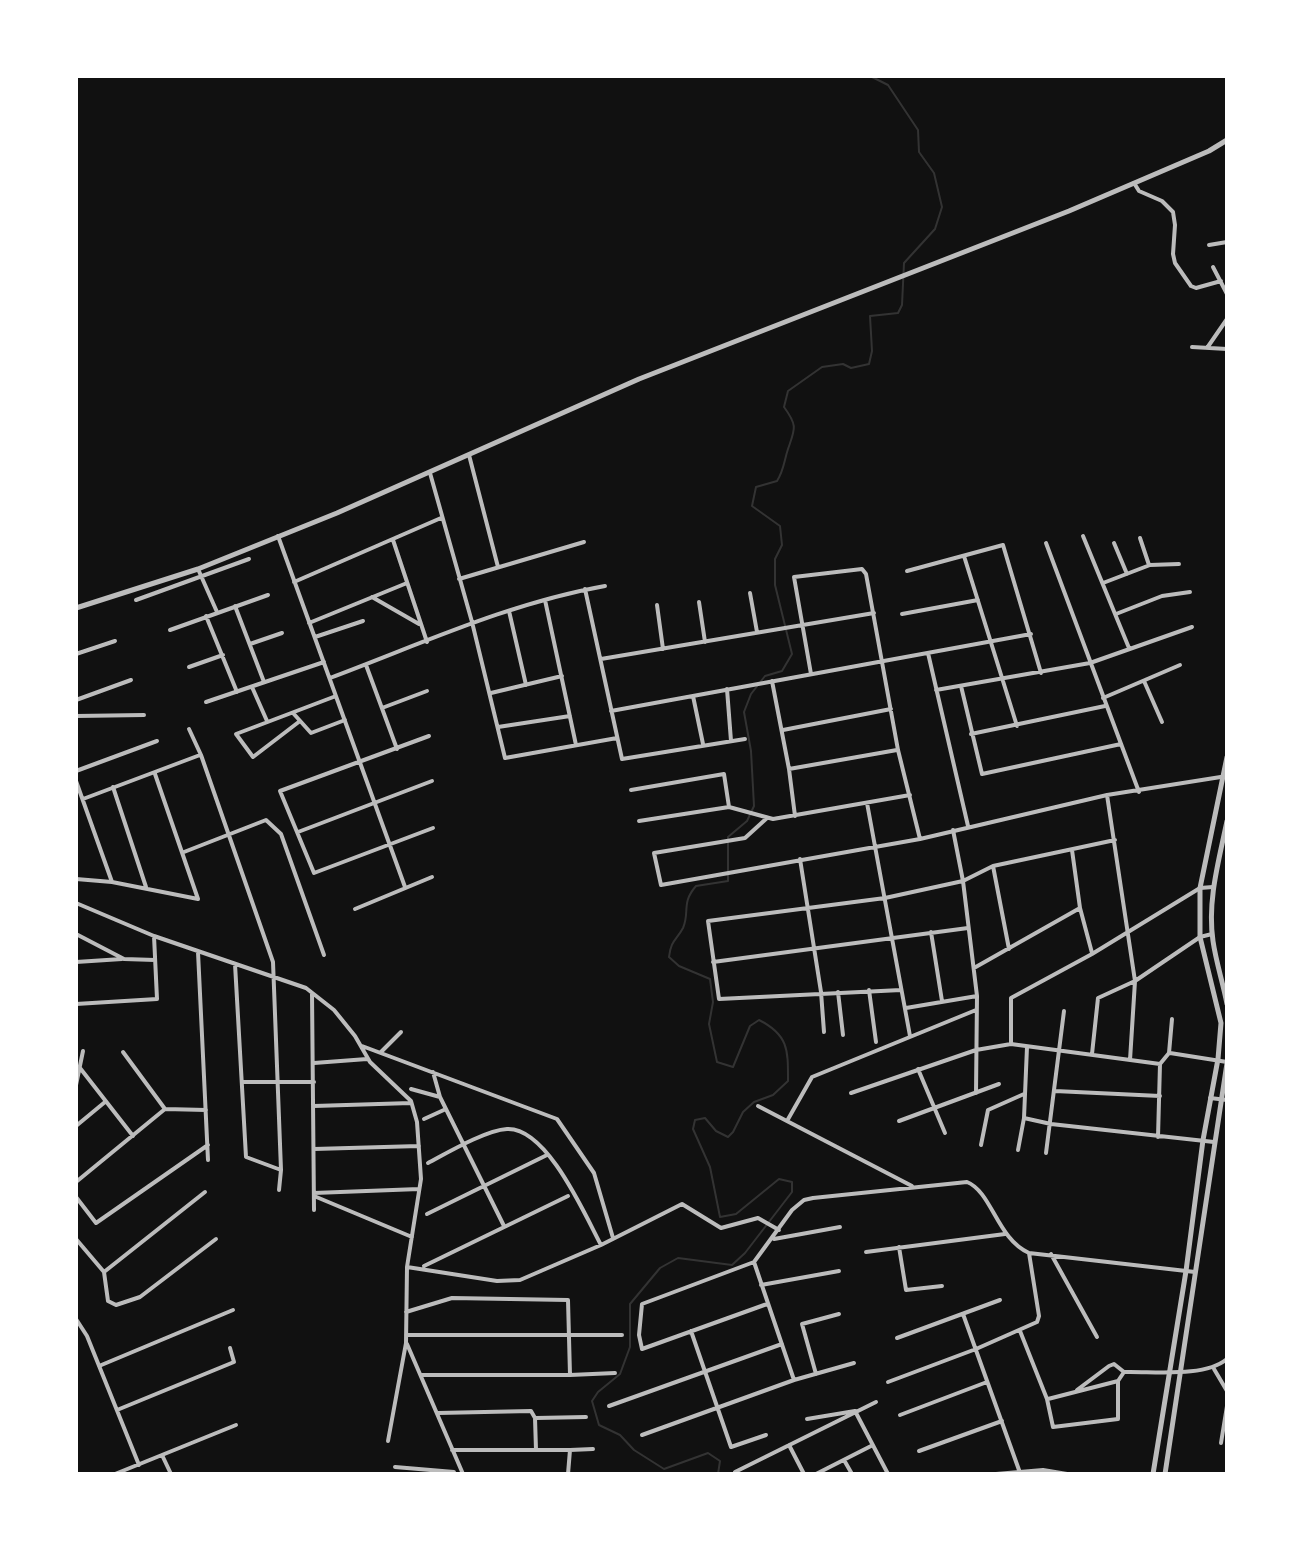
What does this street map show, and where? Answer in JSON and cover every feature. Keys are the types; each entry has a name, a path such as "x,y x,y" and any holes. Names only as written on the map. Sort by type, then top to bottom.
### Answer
{"street":[{"path":"76,608 198,569 430,473 639,379 1134,183 1209,151 1227,140"},
{"path":"1134,183 1142,193 1162,201 1173,212 1175,263 1191,286 1196,288 1221,281"},
{"path":"1209,245 1227,242"},
{"path":"1213,267 1227,294"},
{"path":"1207,348 1227,319"},
{"path":"1192,347 1227,349"},
{"path":"469,455 498,567"},
{"path":"430,473 491,693 505,758 617,738"},
{"path":"294,582 441,518"},
{"path":"278,536 405,887"},
{"path":"1083,536 1129,648"},
{"path":"1140,538 1149,565"},
{"path":"393,540 427,642"},
{"path":"459,579 584,542"},
{"path":"1046,543 1139,792"},
{"path":"1114,543 1127,574"},
{"path":"907,571 1003,545 1041,673"},
{"path":"964,556 1017,726"},
{"path":"136,600 249,559"},
{"path":"1103,583 1149,565 1179,564"},
{"path":"198,569 217,612"},
{"path":"811,674 794,577 862,569 866,574 898,750 920,839"},
{"path":"309,623 407,583"},
{"path":"330,678 472,622 605,586"},
{"path":"585,589 622,759 745,739"},
{"path":"1116,614 1162,596 1190,592"},
{"path":"750,593 757,632"},
{"path":"170,630 268,595"},
{"path":"372,597 421,625"},
{"path":"545,600 576,745"},
{"path":"902,614 978,600"},
{"path":"699,602 705,642"},
{"path":"657,605 663,649"},
{"path":"235,606 264,682"},
{"path":"509,611 526,685"},
{"path":"601,659 874,613"},
{"path":"206,616 238,693"},
{"path":"315,637 363,621"},
{"path":"936,690 1090,663 1192,627"},
{"path":"250,644 282,633"},
{"path":"611,711 1031,634"},
{"path":"76,654 115,641"},
{"path":"928,653 968,826"},
{"path":"189,667 223,655"},
{"path":"206,702 324,662"},
{"path":"366,665 397,749"},
{"path":"1103,698 1180,665"},
{"path":"491,693 562,676"},
{"path":"76,700 131,680"},
{"path":"769,681 782,730 795,816"},
{"path":"1144,681 1162,722"},
{"path":"961,686 982,774 1121,744"},
{"path":"252,687 267,721"},
{"path":"727,689 731,741"},
{"path":"382,708 427,691"},
{"path":"693,695 703,744"},
{"path":"300,721 253,757 236,734 337,696"},
{"path":"971,734 1105,706"},
{"path":"782,730 891,709"},
{"path":"293,713 311,733 345,720"},
{"path":"76,716 144,715"},
{"path":"498,727 570,716"},
{"path":"189,729 201,755 273,962 281,1170 279,1190"},
{"path":"429,736 280,791 314,873 433,828"},
{"path":"76,771 157,741"},
{"path":"789,769 898,750"},
{"path":"83,799 201,755"},
{"path":"1153,1474 1218,1059 1221,1023 1200,937 1200,888 1227,757"},
{"path":"76,879 112,882 198,899 155,774"},
{"path":"631,790 724,774 729,807"},
{"path":"764,818 747,837 654,853 661,885 920,839 1107,795 1225,777"},
{"path":"76,781 112,882"},
{"path":"298,832 432,781"},
{"path":"113,787 146,888"},
{"path":"639,821 729,807 764,818 795,816 910,795"},
{"path":"1107,795 1135,981 1130,1060"},
{"path":"867,803 910,1036"},
{"path":"184,852 266,820 281,834 324,955"},
{"path":"1227,821 1213,887 1212,934 1227,1004"},
{"path":"953,830 963,881 977,996 976,1093"},
{"path":"901,990 719,999 708,921 885,898 963,881 993,866 1115,840"},
{"path":"1072,850 1080,908 1092,954"},
{"path":"800,859 821,992 824,1032"},
{"path":"993,866 1009,949"},
{"path":"355,909 432,877"},
{"path":"1011,1044 1011,998 1092,954 1200,888 1213,887"},
{"path":"76,903 154,936 306,988 334,1010 362,1046 368,1059 411,1103 420,1146 419,1189 407,1267 406,1343 388,1441"},
{"path":"973,968 1080,908"},
{"path":"713,962 968,928"},
{"path":"931,932 942,1002"},
{"path":"76,934 124,959"},
{"path":"1092,1054 1098,998 1135,981 1200,937 1212,934"},
{"path":"76,1004 157,999 154,936"},
{"path":"198,952 208,1160"},
{"path":"76,962 155,960"},
{"path":"235,964 246,1157 281,1170"},
{"path":"1210,985 1224,980"},
{"path":"869,990 876,1042"},
{"path":"838,992 843,1035"},
{"path":"312,993 314,1210"},
{"path":"906,1008 977,996"},
{"path":"787,1121 812,1077 976,1010"},
{"path":"1046,1153 1064,1011"},
{"path":"1158,1137 1160,1064 1169,1053 1172,1019"},
{"path":"381,1052 401,1032"},
{"path":"851,1093 976,1050 1011,1044 1160,1064"},
{"path":"362,1046 557,1119 594,1173 614,1239"},
{"path":"1018,1150 1024,1118 1027,1047"},
{"path":"76,1085 83,1051"},
{"path":"123,1052 165,1109"},
{"path":"1165,1474 1214,1142 1224,1100 1227,1062 1169,1053"},
{"path":"314,1063 368,1059"},
{"path":"80,1068 133,1136"},
{"path":"918,1069 945,1133"},
{"path":"433,1072 440,1097 504,1226"},
{"path":"242,1082 314,1082"},
{"path":"899,1121 999,1084"},
{"path":"411,1089 440,1097"},
{"path":"1055,1091 1160,1096"},
{"path":"981,1145 988,1110 1024,1094"},
{"path":"1210,1098 1224,1100"},
{"path":"76,1126 106,1101"},
{"path":"314,1106 411,1103"},
{"path":"758,1106 914,1187"},
{"path":"76,1182 165,1109 206,1110"},
{"path":"424,1119 446,1109"},
{"path":"1024,1118 1051,1124 1214,1142"},
{"path":"428,1163 464,1144 506,1129 535,1139 572,1189 601,1245"},
{"path":"76,1197 96,1223 208,1145"},
{"path":"314,1149 420,1146"},
{"path":"427,1214 548,1155"},
{"path":"767,1304 642,1349 639,1335 642,1304 754,1262 772,1239 776,1228 804,1200 970,1183 1005,1234 1017,1247 1029,1253 1195,1272"},
{"path":"314,1194 419,1189"},
{"path":"104,1272 205,1192"},
{"path":"314,1194 413,1238"},
{"path":"424,1266 568,1196"},
{"path":"407,1267 511,1281 528,1277 601,1245 682,1204 721,1228 751,1219 765,1220 776,1228"},
{"path":"772,1239 840,1227"},
{"path":"866,1252 1005,1234"},
{"path":"76,1239 104,1272 108,1301 116,1305 140,1297 216,1239"},
{"path":"899,1247 906,1290 942,1286"},
{"path":"888,1382 1037,1322 1039,1316 1029,1253"},
{"path":"1051,1254 1097,1337"},
{"path":"754,1262 794,1380"},
{"path":"761,1285 839,1271"},
{"path":"406,1312 452,1298 568,1300 570,1375"},
{"path":"897,1338 1000,1300"},
{"path":"99,1366 233,1310"},
{"path":"816,1374 802,1324 839,1314"},
{"path":"963,1314 1019,1470"},
{"path":"76,1319 87,1336 139,1465"},
{"path":"691,1331 731,1447 766,1435"},
{"path":"1020,1331 1047,1399 1053,1427 1118,1419 1118,1381 1124,1372"},
{"path":"406,1335 622,1335"},
{"path":"406,1343 463,1474"},
{"path":"609,1406 782,1344"},
{"path":"117,1410 234,1362 230,1348"},
{"path":"1075,1392 1114,1364 1124,1372 1180,1371 1214,1368 1227,1359"},
{"path":"642,1435 794,1380 854,1363"},
{"path":"1214,1368 1227,1391"},
{"path":"422,1375 615,1373"},
{"path":"1047,1399 1118,1381"},
{"path":"900,1415 987,1382"},
{"path":"735,1472 876,1402"},
{"path":"1221,1443 1227,1406"},
{"path":"807,1419 852,1410 857,1413 888,1474"},
{"path":"437,1413 528,1411 535,1418 536,1450"},
{"path":"535,1418 586,1417"},
{"path":"919,1451 1002,1421"},
{"path":"115,1474 236,1425"},
{"path":"789,1445 804,1474"},
{"path":"816,1474 873,1445"},
{"path":"452,1450 593,1449"},
{"path":"568,1474 570,1450"},
{"path":"162,1455 171,1474"},
{"path":"395,1467 454,1473 457,1460"},
{"path":"844,1460 852,1474"},
{"path":"996,1474 1043,1470 1066,1474"}],"waterway":[{"path":"718,1474 720,1461 708,1453 664,1469 634,1450 620,1435 599,1425 592,1401 620,1374 630,1347 630,1304 660,1268 678,1258 732,1265 745,1253 792,1192 792,1182 779,1179 736,1214 720,1217 710,1167 693,1129 695,1120 705,1118 716,1131 728,1137 743,1112 754,1102 773,1095 788,1081 787,1052 776,1032 759,1020 750,1026 733,1067 717,1062 709,1024 713,1002 710,979 679,966 669,957 672,944 683,928 687,903 696,886 728,881 728,837 747,821 754,806 751,751 744,712 751,694 765,676 782,671 792,654 775,585 775,559 782,545 780,526 752,506 756,487 777,481 783,469 794,428 784,407 788,391 822,367 843,364 851,368 869,364 872,351 870,316 898,313 902,305 904,263 935,229 942,207 934,173 919,152 918,130 888,85 870,76"}]}
